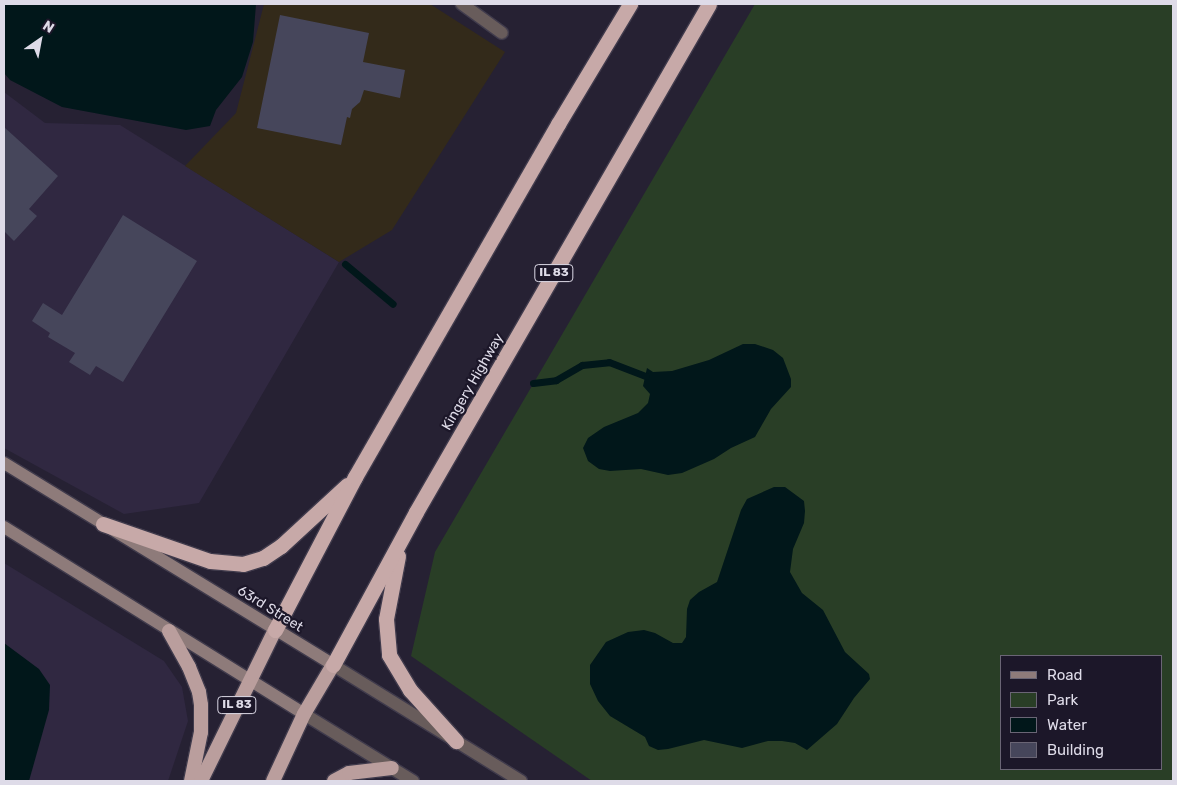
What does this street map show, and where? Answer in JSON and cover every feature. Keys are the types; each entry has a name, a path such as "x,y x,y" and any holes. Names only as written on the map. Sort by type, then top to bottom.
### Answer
{"highway":[{"name":"IL 83","path":"201,781 249,680 355,477 558,124 630,4"},
{"name":"Kingery Highway","path":"274,781 304,714 333,666 400,542 709,4"},
{"path":"103,524 210,561 243,564 263,558 281,546 355,477"},
{"path":"400,542 386,619 389,655 410,690 456,741"},
{"path":"169,631 189,667 199,692 201,705 201,732 191,781"},
{"path":"334,781 348,773 392,768"}],"main road":[{"name":"63rd Street","path":"4,463 333,666"},
{"path":"4,527 304,714"}],"street":[{"path":"462,4 502,34"},
{"name":"63rd Street","path":"333,666 521,781"},
{"path":"304,714 413,781"}],"shaded area":[{"path":"264,4 430,4 505,52 392,230 339,262 185,166 236,113"},
{"path":"4,92 45,123 120,125 339,262 199,503 124,514 4,448"},
{"path":"4,563 164,661 182,687 188,721 168,781 4,781"}],"green space":[{"path":"755,4 1173,4 1173,781 592,781 411,656 435,552"}],"water":[{"path":"4,4 256,4 253,42 242,77 216,110 210,126 186,130 62,107 10,80 4,73"},
{"path":"743,344 755,344 773,350 783,358 791,379 791,387 771,409 755,437 731,448 714,459 682,473 668,475 641,469 610,471 599,469 588,461 583,448 588,438 604,427 638,413 648,403 650,394 643,386 647,368 653,372 672,371 709,360"},
{"path":"774,487 785,487 804,501 804,523 793,549 790,572 802,593 823,610 845,652 869,674 870,679 854,698 837,724 807,750 795,743 782,741 768,741 742,748 704,740 668,749 658,750 649,746 645,737 610,716 598,701 590,684 590,665 606,642 628,632 644,630 655,633 673,643 682,643 686,637 687,609 690,600 699,592 717,582 741,510 747,499"},
{"path":"4,643 39,669 50,685 49,710 29,781 4,781"}],"building":[{"path":"280,15 369,33 363,62 405,70 400,98 364,90 360,102 352,109 350,118 347,117 341,145 257,128"},
{"path":"4,127 58,176 29,209 37,216 14,241 4,231"},
{"path":"123,215 197,261 123,382 96,366 90,375 69,362 75,353 48,337 50,333 32,321 43,303 62,315"}],"waterway":[{"path":"345,264 393,304"},
{"path":"533,383 556,380 582,365 609,362 645,376"}]}
